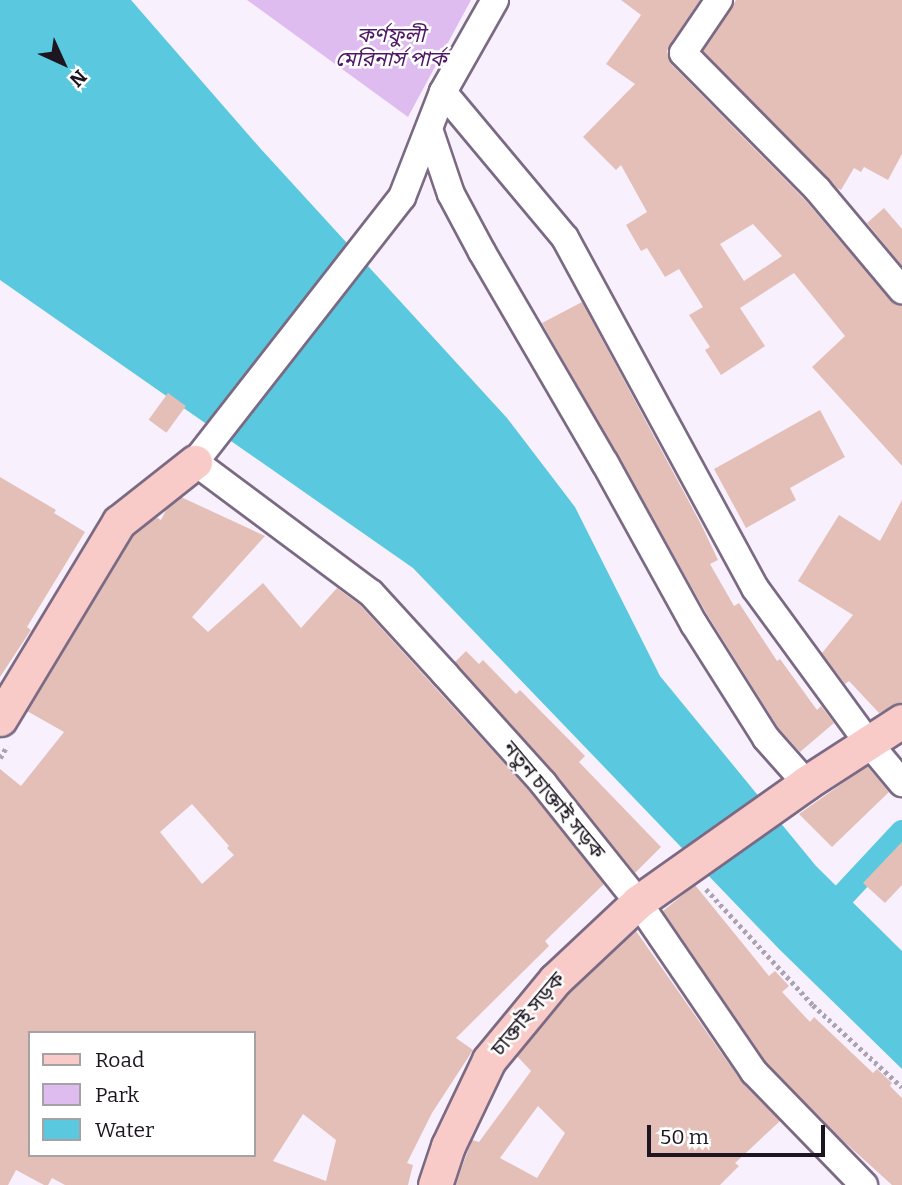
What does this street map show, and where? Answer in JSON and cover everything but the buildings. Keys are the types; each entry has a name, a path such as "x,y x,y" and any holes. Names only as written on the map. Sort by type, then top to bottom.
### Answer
{"main road":[{"path":"0,719 119,522 195,462"},
{"path":"801,787 867,741 902,721"},
{"name":"চাক্তাই সড়ক","path":"435,1185 448,1146 489,1060 555,980 638,902 801,787"}],"street":[{"path":"195,462 402,197 430,132 443,92 495,0"},
{"path":"719,0 683,53 818,190 902,290"},
{"path":"443,92 565,238 755,588 867,741 902,783"},
{"path":"430,132 452,194 482,252 605,463 694,624 766,738 801,787"},
{"name":"নতুন চাক্তাই সড়ক","path":"195,462 371,593 543,783 638,902 754,1072 864,1185"}],"path":[{"path":"678,873 813,1005 902,1087"}],"green space":[{"name":"কর্ণফুলী মেরিনার্স পার্ক","path":"247,0 471,0 408,117"}],"water":[{"path":"0,0 131,0 260,148 507,418 575,507 660,676 816,866 902,951 902,1069 779,949 413,568 0,280"}],"waterway":[{"path":"821,919 902,832"}]}
